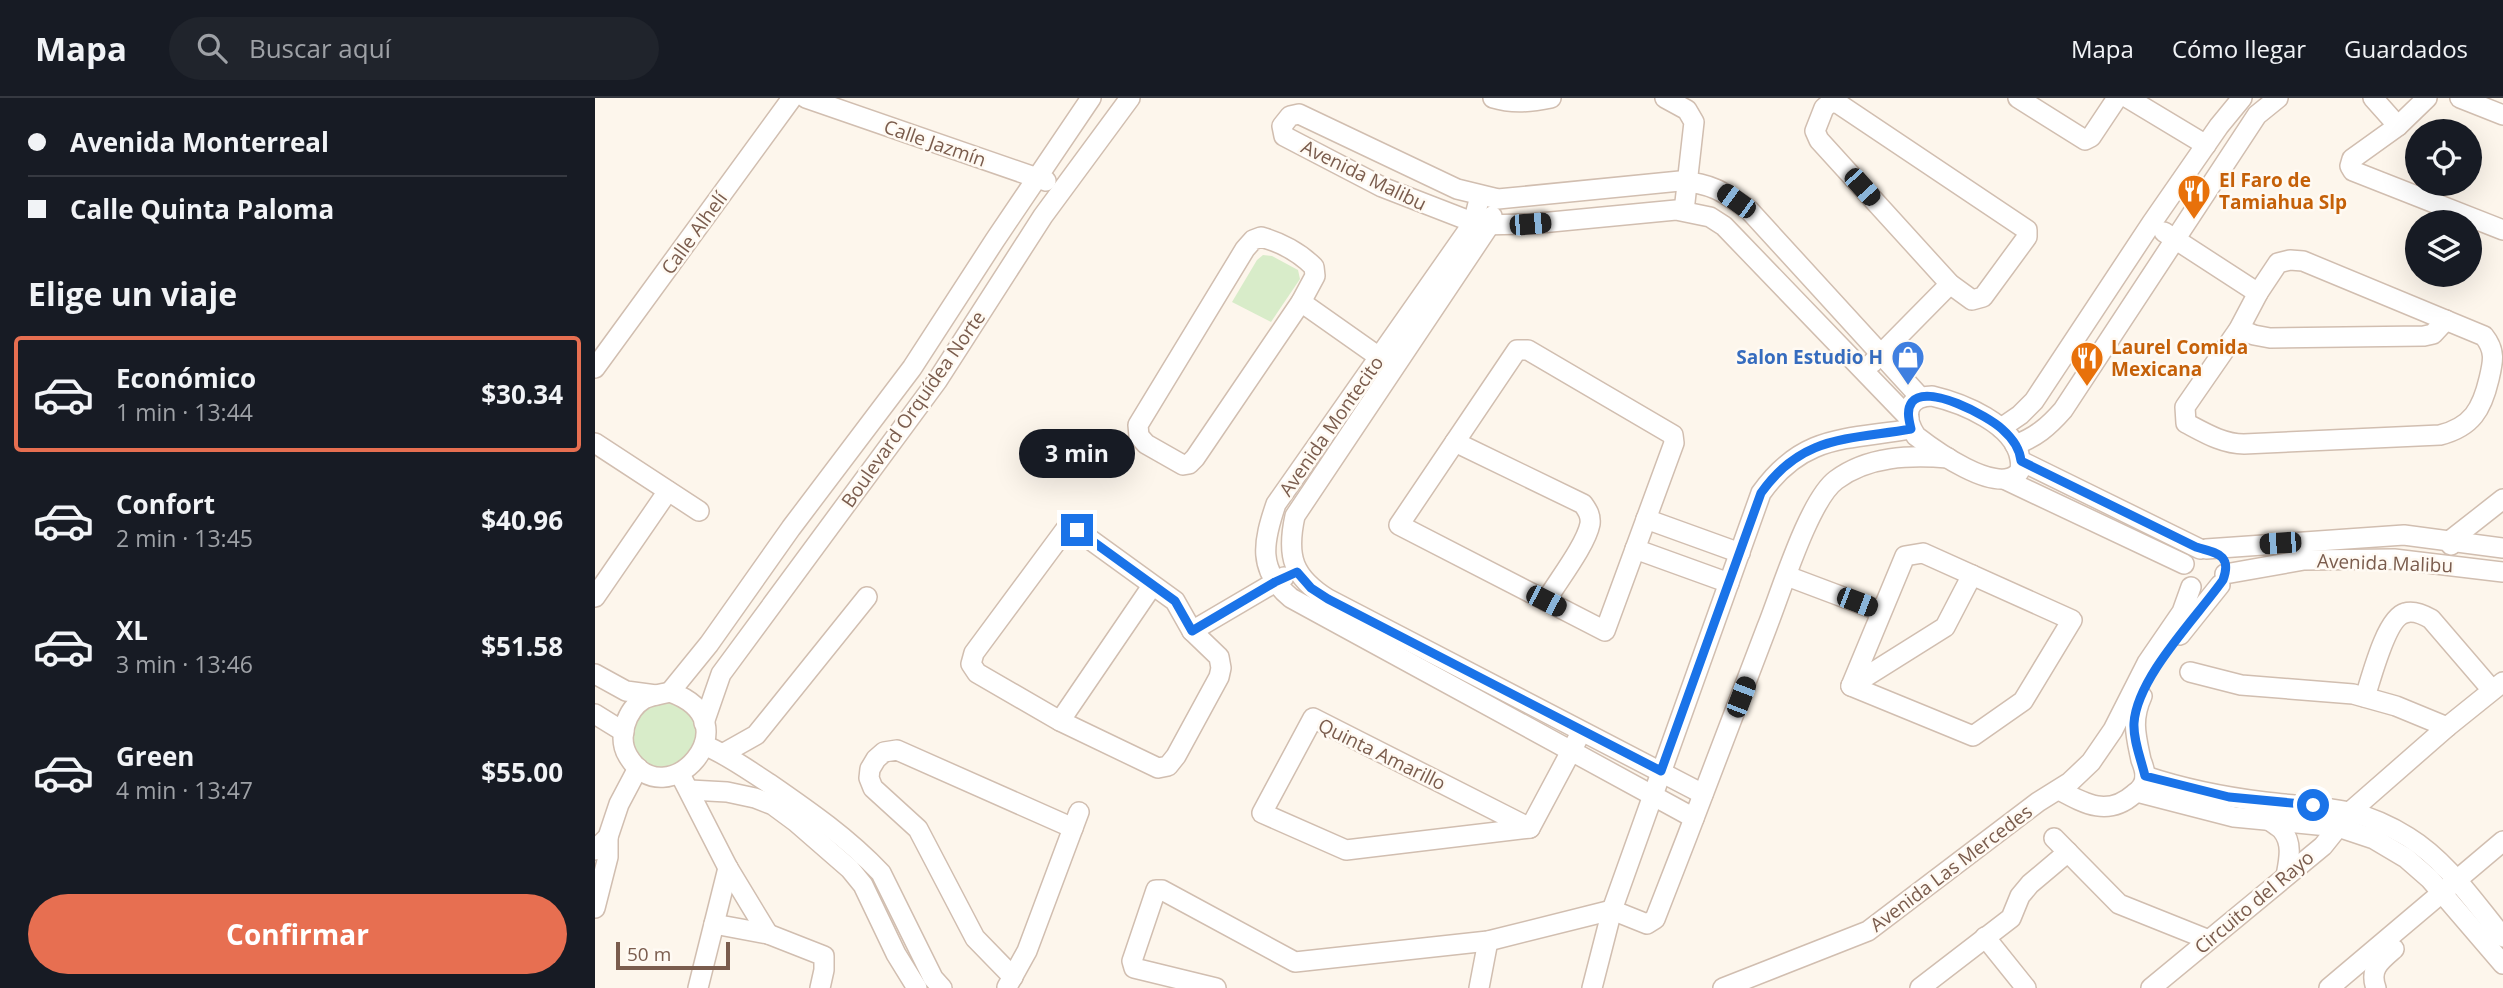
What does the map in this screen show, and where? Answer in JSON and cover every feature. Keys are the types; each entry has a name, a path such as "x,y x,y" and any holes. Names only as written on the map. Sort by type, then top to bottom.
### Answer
{"street":[{"name":"Calle Alhelí","path":"595,368 792,98"},
{"name":"Calle Jazmín","path":"806,98 1064,187"},
{"name":"Boulevard Orquídea Norte","path":"664,694 709,644 791,528 912,368 1091,98"},
{"name":"Boulevard Orquídea Norte","path":"704,723 722,674 937,381 1064,187 1130,98"},
{"path":"1493,98 1505,102 1528,103 1551,98"},
{"path":"1665,98 1686,110 1692,115 1694,122 1684,211"},
{"path":"2018,98 2085,140 2091,138 2117,98"},
{"path":"2129,98 2206,145"},
{"path":"2001,428 2034,401 2151,224 2236,102 2242,98"},
{"path":"2018,453 2047,429 2063,410 2257,115 2278,98"},
{"path":"2373,98 2398,126"},
{"path":"2427,98 2398,126 2352,159 2350,166 2353,171 2503,230"},
{"path":"2460,98 2503,115"},
{"path":"1831,102 1839,104 2027,230 2027,237 1983,297 1972,300 1950,284 1819,140 1815,131 1824,108 1831,102"},
{"name":"Avenida Malibu","path":"1920,397 1749,210 1724,192 1705,183 1687,182 1489,197 1457,189 1299,114 1290,116 1282,126 1284,136 1370,180 1481,225 1684,211 1710,217 1724,226 1864,371 1910,424 1916,436 1966,469 2006,480"},
{"name":"Avenida Montecito","path":"1275,582 1267,568 1265,548 1276,504 1387,362 1481,225 1489,197"},
{"path":"2151,224 2258,293"},
{"path":"1261,237 1273,240 1306,259 1314,267 1315,276 1301,302 1189,464 1183,465 1146,444 1139,436 1138,425 1142,416 1253,240 1261,237"},
{"path":"2290,260 2303,261 2446,320 2484,337 2490,344 2494,357 2484,402 2470,419 2454,431 2440,435 2232,444 2186,423 2185,407 2239,330 2258,293 2278,264 2290,260"},
{"path":"1864,371 1950,284"},
{"path":"1301,302 1387,362"},
{"path":"2239,330 2270,338 2424,336 2433,334 2446,320"},
{"path":"1528,349 1674,435 1674,443 1646,519 1605,631 1399,525 1511,356 1517,350 1528,349"},
{"name":"Avenida Montecito","path":"1297,572 1291,535 1295,516 1387,362"},
{"path":"1592,988 1612,910 1661,771 1761,493 1775,474 1792,459 1828,442 1910,424 1908,411 1913,401 1932,396 1961,405 2001,428 2018,453 2021,467 2017,474 2006,480"},
{"path":"1455,442 1583,504 1590,514 1590,524 1585,536 1546,601"},
{"path":"595,443 699,511"},
{"name":"Avenida Malibu","path":"2018,453 2203,549 2404,535 2503,548"},
{"path":"1216,988 1134,968 1132,961 1156,890 1162,890 1295,962 1488,941 1612,910 1647,925 1655,919 1787,576 1814,508 1822,495 1836,480 1882,459 1917,456 1948,458"},
{"path":"2006,480 2184,564"},
{"path":"595,597 668,491"},
{"path":"2448,564 2452,540 2503,499"},
{"path":"1646,519 1740,553"},
{"path":"1067,526 1077,530 1175,601 1192,631 1219,657 1221,668 1207,700 1168,766 1158,768 1060,721 977,673 971,664 974,653 1067,526"},
{"path":"1635,549 1729,583"},
{"path":"2059,790 2088,805 2101,807 2127,801 2141,784 2134,731 2136,709 2162,658 2223,580 2226,568 2222,557 2203,549 2190,554 2184,564 2184,576 2191,587 2200,591 2209,591 2223,580"},
{"path":"1923,553 2072,620 2023,701 1973,736 1851,686 1905,556 1923,553"},
{"name":"Avenida Malibu","path":"2223,580 2304,560 2394,559 2503,572"},
{"path":"1192,631 1297,572 1311,588 1328,599 1703,794"},
{"path":"1851,686 1945,626 1972,575"},
{"path":"1787,576 1880,611"},
{"path":"1275,582 1277,587 1291,598 1694,818"},
{"path":"1060,721 1152,586"},
{"name":"Avenida Las Mercedes","path":"1723,988 1868,931 2038,802 2059,790 2091,762 2113,730 2147,663 2182,612 2191,587"},
{"path":"724,753 756,735 867,597"},
{"path":"2365,697 2389,628 2405,612 2419,613 2431,619 2498,686"},
{"path":"2190,672 2241,685 2333,691 2365,697 2396,706 2447,727"},
{"path":"595,674 626,691 684,697 695,706 704,723 704,745 699,758 689,768 684,782 728,868 768,934"},
{"name":"Circuito del Rayo","path":"2151,988 2323,846 2351,811 2498,686"},
{"path":"664,694 644,699 627,719 623,746 629,758 638,768 650,775 755,798 773,805 796,822 850,869 863,885 896,954 917,988"},
{"path":"595,714 624,732"},
{"name":"Quinta Amarillo","path":"1313,718 1530,828 1346,850 1262,813 1313,718"},
{"path":"1530,828 1582,730"},
{"path":"2113,730 2134,731"},
{"path":"704,745 724,753 815,815 867,858 881,873 933,978 941,988"},
{"path":"897,750 1076,820 1027,951 1010,982 975,938 918,829 873,788 869,778 870,769 884,752 897,750"},
{"path":"595,908 608,857 601,844 618,804 638,768"},
{"path":"2141,784 2201,810 2270,812 2327,806 2379,821 2410,838 2441,863 2453,891 2503,964"},
{"path":"2270,812 2338,827 2374,839 2453,891 2503,937"},
{"path":"2270,812 2288,840 2286,876"},
{"path":"2054,838 2119,904 2209,940"},
{"path":"2351,970 2375,983 2379,961 2503,841"},
{"path":"1920,988 2011,918 2020,895 2069,852"},
{"path":"2329,988 2453,891 2503,856"},
{"path":"698,988 728,868"},
{"path":"863,885 881,873"},
{"path":"714,924 768,934 824,956 820,988"},
{"path":"1986,937 2026,988"},
{"path":"1479,988 1488,941"}],"green space":[{"path":"1263,255 1272,256 1298,270 1300,279 1271,322 1232,302 1257,260"},
{"path":"669,694 704,724 680,772 636,765 627,719"}],"place":[{"name":"El Faro de Tamiahua Slp","path":"2194,221"},
{"name":"Salon Estudio H","path":"1908,387"},
{"name":"Laurel Comida Mexicana","path":"2087,388"}],"route":[{"path":"1077,530 1175,601 1192,631 1297,572 1311,588 1328,599 1661,771 1761,493 1775,474 1792,459 1813,447 1828,442 1911,429 1908,411 1913,401 1932,396 1961,405 2001,428 2015,445 2021,461 2200,549 2212,550 2222,557 2226,568 2223,580 2162,658 2136,709 2134,731 2145,776 2229,797 2313,805"}]}
